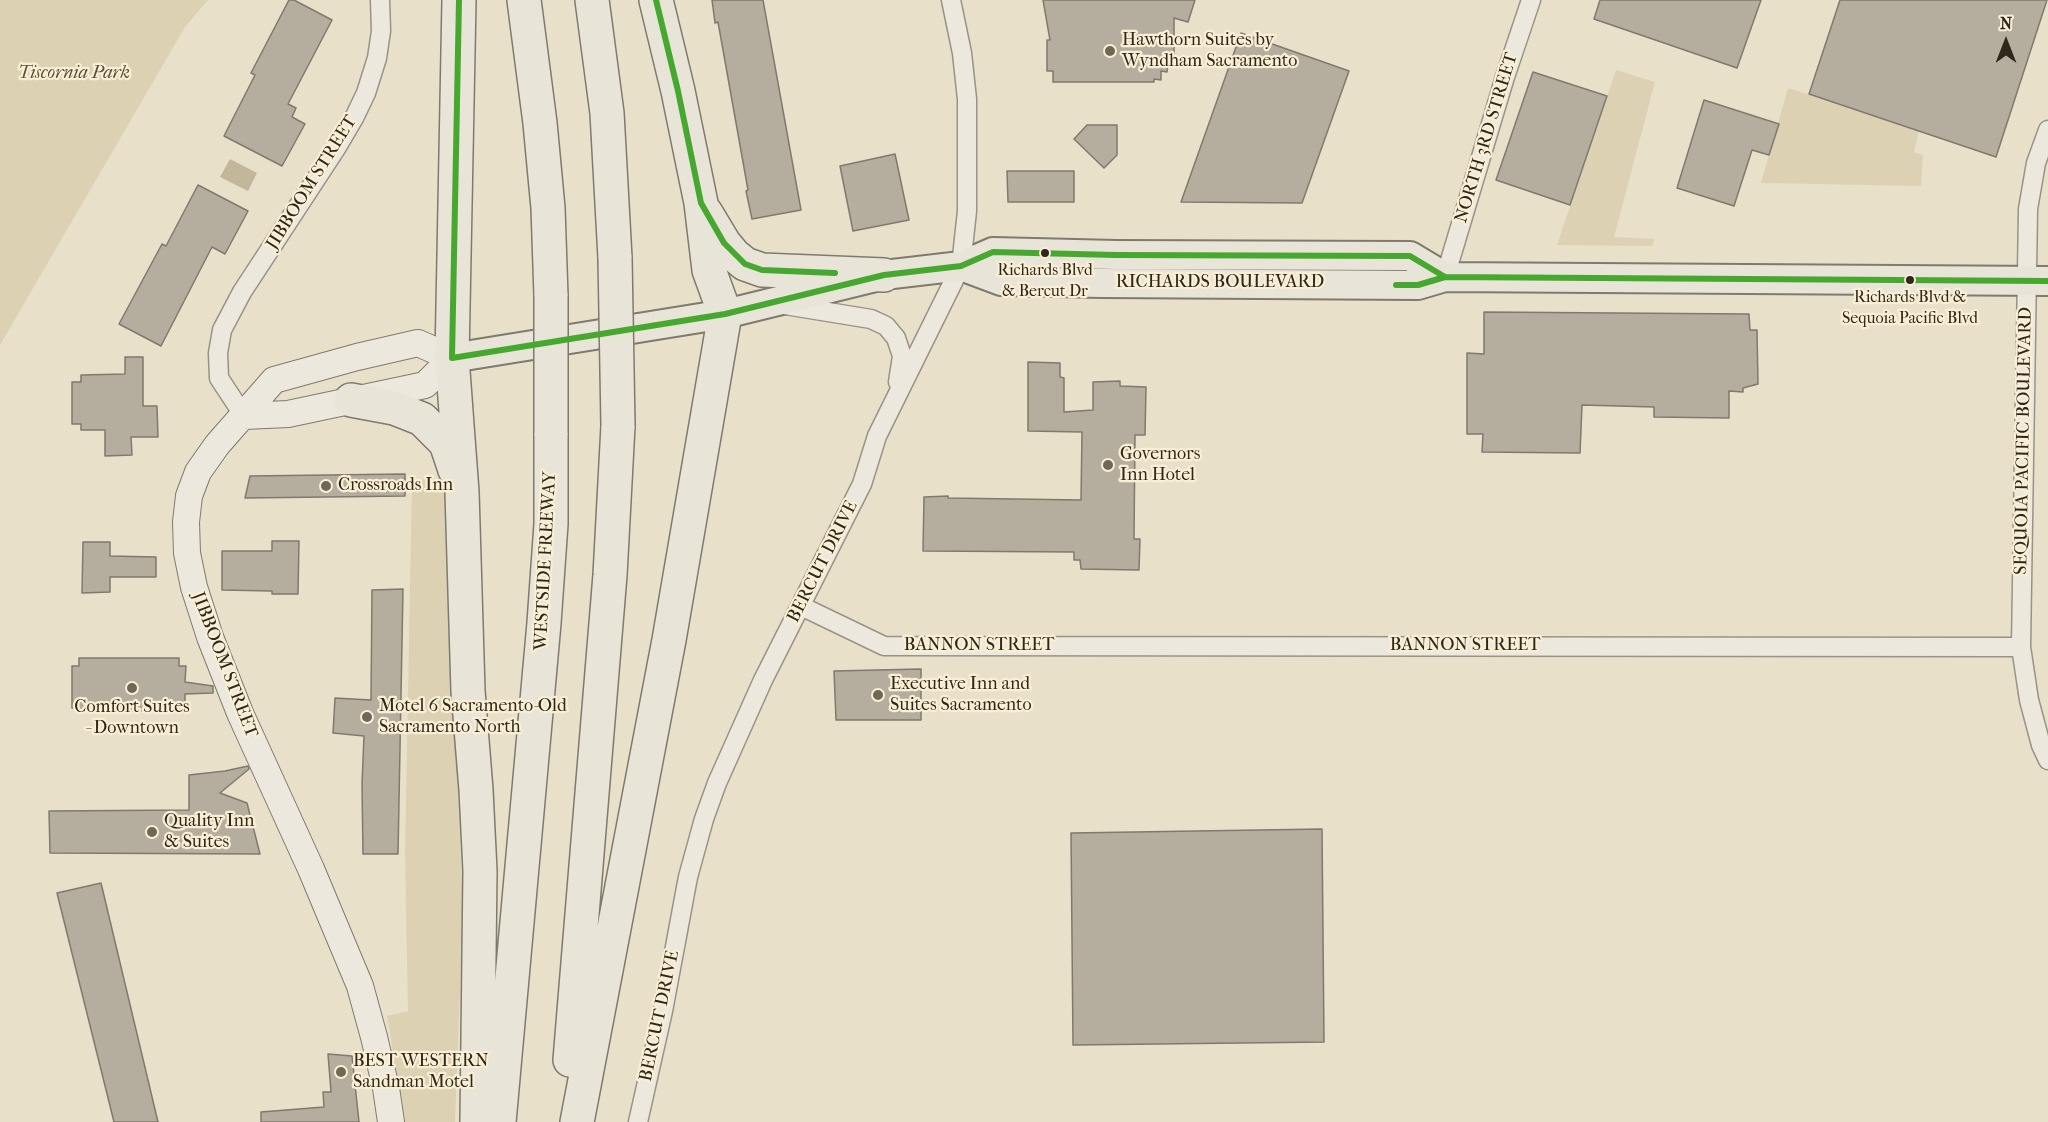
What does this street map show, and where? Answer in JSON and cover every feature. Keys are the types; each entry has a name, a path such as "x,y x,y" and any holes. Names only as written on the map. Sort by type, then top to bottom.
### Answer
{"highway":[{"path":"459,0 452,358 462,492 468,691 480,871 477,1122"},
{"name":"WESTSIDE FREEWAY","path":"499,1122 551,524 551,296 548,208 524,0"},
{"path":"565,1122 610,575 618,426 615,258 607,112 592,0"},
{"path":"577,1122 669,640 724,314 710,270 701,203 656,0"},
{"path":"701,203 724,243 745,264 762,270 884,275"},
{"path":"351,400 394,408 422,419 446,443 462,492"}],"main road":[{"name":"RICHARDS BOULEVARD","path":"452,358 724,314 884,275 961,266 993,252 1116,255 1410,256 1445,277"},
{"path":"1445,277 2037,281"}],"street":[{"name":"JIBBOOM STREET","path":"380,0 381,31 377,58 366,93 343,139 242,292 222,330 218,353 219,378 244,416 217,445 198,472 189,496 186,522 187,553 210,637 240,713 311,869 360,986 381,1067 391,1122"},
{"name":"BERCUT DRIVE","path":"638,1122 663,1011 688,877 704,819 727,757 763,680 862,484 877,436 961,266 967,211 967,99 962,53 951,0"},
{"name":"NORTH 3RD STREET","path":"1445,277 1505,77 1531,0"},
{"name":"SEQUOIA PACIFIC BOULEVARD","path":"2021,647 2037,281 2028,209 2036,162 2048,130"},
{"path":"775,303 871,319 880,322 892,331 902,356 891,408"},
{"path":"418,344 452,358 425,385 288,414 244,416 274,380 347,359 418,344"},
{"name":"BANNON STREET","path":"801,606 884,646 2021,647"},
{"path":"2021,647 2029,700 2041,745 2048,760"}],"green space":[{"name":"Tiscornia Park","path":"0,0 208,0 185,27 0,345"},
{"path":"1616,70 1655,82 1614,237 1655,239 1652,246 1557,245"},
{"path":"1788,88 1919,131 1914,152 1923,155 1921,186 1761,183"},
{"path":"445,478 463,908 455,1122 405,1122 387,1016 408,1011 405,853 412,480"}],"shaded area":[{"path":"230,159 257,173 248,191 220,177"}],"building":[{"path":"289,0 294,0 332,20 288,104 296,108 292,117 305,124 282,166 224,136 255,75 251,73"},
{"path":"712,0 763,0 801,210 752,219 718,22 715,23"},
{"name":"Hawthorn Suites by Wyndham Sacramento","path":"1043,0 1195,0 1188,22 1174,18 1174,63 1168,63 1167,72 1161,71 1161,80 1154,79 1154,82 1053,82 1053,71 1047,71 1047,40 1050,40"},
{"path":"1600,0 1761,0 1737,68 1594,19"},
{"path":"1840,0 2047,0 1996,157 1809,94"},
{"path":"1241,33 1349,71 1302,203 1181,202"},
{"path":"1533,72 1607,96 1570,205 1496,180"},
{"path":"1704,100 1779,124 1769,155 1752,150 1734,206 1677,188"},
{"path":"1087,125 1117,125 1117,155 1104,168 1074,139"},
{"path":"895,154 909,220 853,231 840,166"},
{"path":"1007,171 1074,171 1074,202 1008,202"},
{"path":"198,185 248,211 225,254 212,247 161,346 119,324 162,244 166,246"},
{"path":"1484,312 1749,314 1750,330 1757,330 1758,384 1743,388 1743,392 1729,391 1729,418 1654,417 1654,407 1582,405 1580,453 1482,452 1483,434 1467,434 1467,353 1484,354"},
{"path":"125,357 143,357 143,406 157,406 158,437 131,437 132,455 105,456 105,430 81,430 81,424 72,424 72,382 81,382 81,375 125,374"},
{"name":"Governors Inn Hotel","path":"1028,362 1060,363 1060,377 1064,378 1064,412 1093,410 1093,382 1120,381 1120,386 1146,387 1145,435 1135,435 1134,539 1140,539 1139,570 1081,569 1080,560 1074,560 1074,552 923,551 924,497 1081,500 1082,432 1028,431"},
{"name":"Crossroads Inn","path":"405,474 405,496 245,498 250,476"},
{"path":"272,541 299,541 298,594 222,590 222,551 272,551"},
{"path":"83,542 110,542 110,556 156,557 156,577 110,577 110,592 82,593"},
{"name":"Motel 6 Sacramento-Old Sacramento North","path":"403,589 398,854 363,854 364,736 333,733 335,698 371,700 372,590"},
{"name":"Comfort Suites - Downtown","path":"79,658 179,658 179,666 186,666 185,682 213,686 213,693 185,694 185,711 79,711 78,708 72,708 72,666 79,666"},
{"name":"Executive Inn and Suites Sacramento","path":"921,669 921,720 836,720 834,671"},
{"name":"Quality Inn & Suites","path":"248,766 249,769 220,793 247,803 260,854 50,853 49,811 189,810 189,775"},
{"path":"1322,829 1324,1042 1073,1045 1071,833"},
{"path":"101,883 158,1122 114,1122 57,893"},
{"name":"BEST WESTERN Sandman Motel","path":"328,1054 352,1056 359,1122 261,1122 261,1112 324,1107 323,1092 331,1092"}],"transit line":[{"path":"459,0 452,358 725,314 884,275 961,266 993,252 1116,255 1410,256 1445,277"},
{"path":"656,0 701,203 724,243 745,264 762,270 835,273"},
{"path":"1396,285 1418,285 1445,277 2048,281"}],"place":[{"name":"Hawthorn Suites by Wyndham Sacramento","path":"1110,51"},
{"name":"Richards Blvd & Bercut Dr","path":"1045,253"},
{"name":"Richards Blvd & Sequoia Pacific Blvd","path":"1910,280"},
{"name":"Governors Inn Hotel","path":"1108,465"},
{"name":"Crossroads Inn","path":"326,486"},
{"name":"Comfort Suites - Downtown","path":"132,688"},
{"name":"Executive Inn and Suites Sacramento","path":"878,695"},
{"name":"Motel 6 Sacramento-Old Sacramento North","path":"367,717"},
{"name":"Quality Inn & Suites","path":"152,832"},
{"name":"BEST WESTERN Sandman Motel","path":"341,1072"}]}
